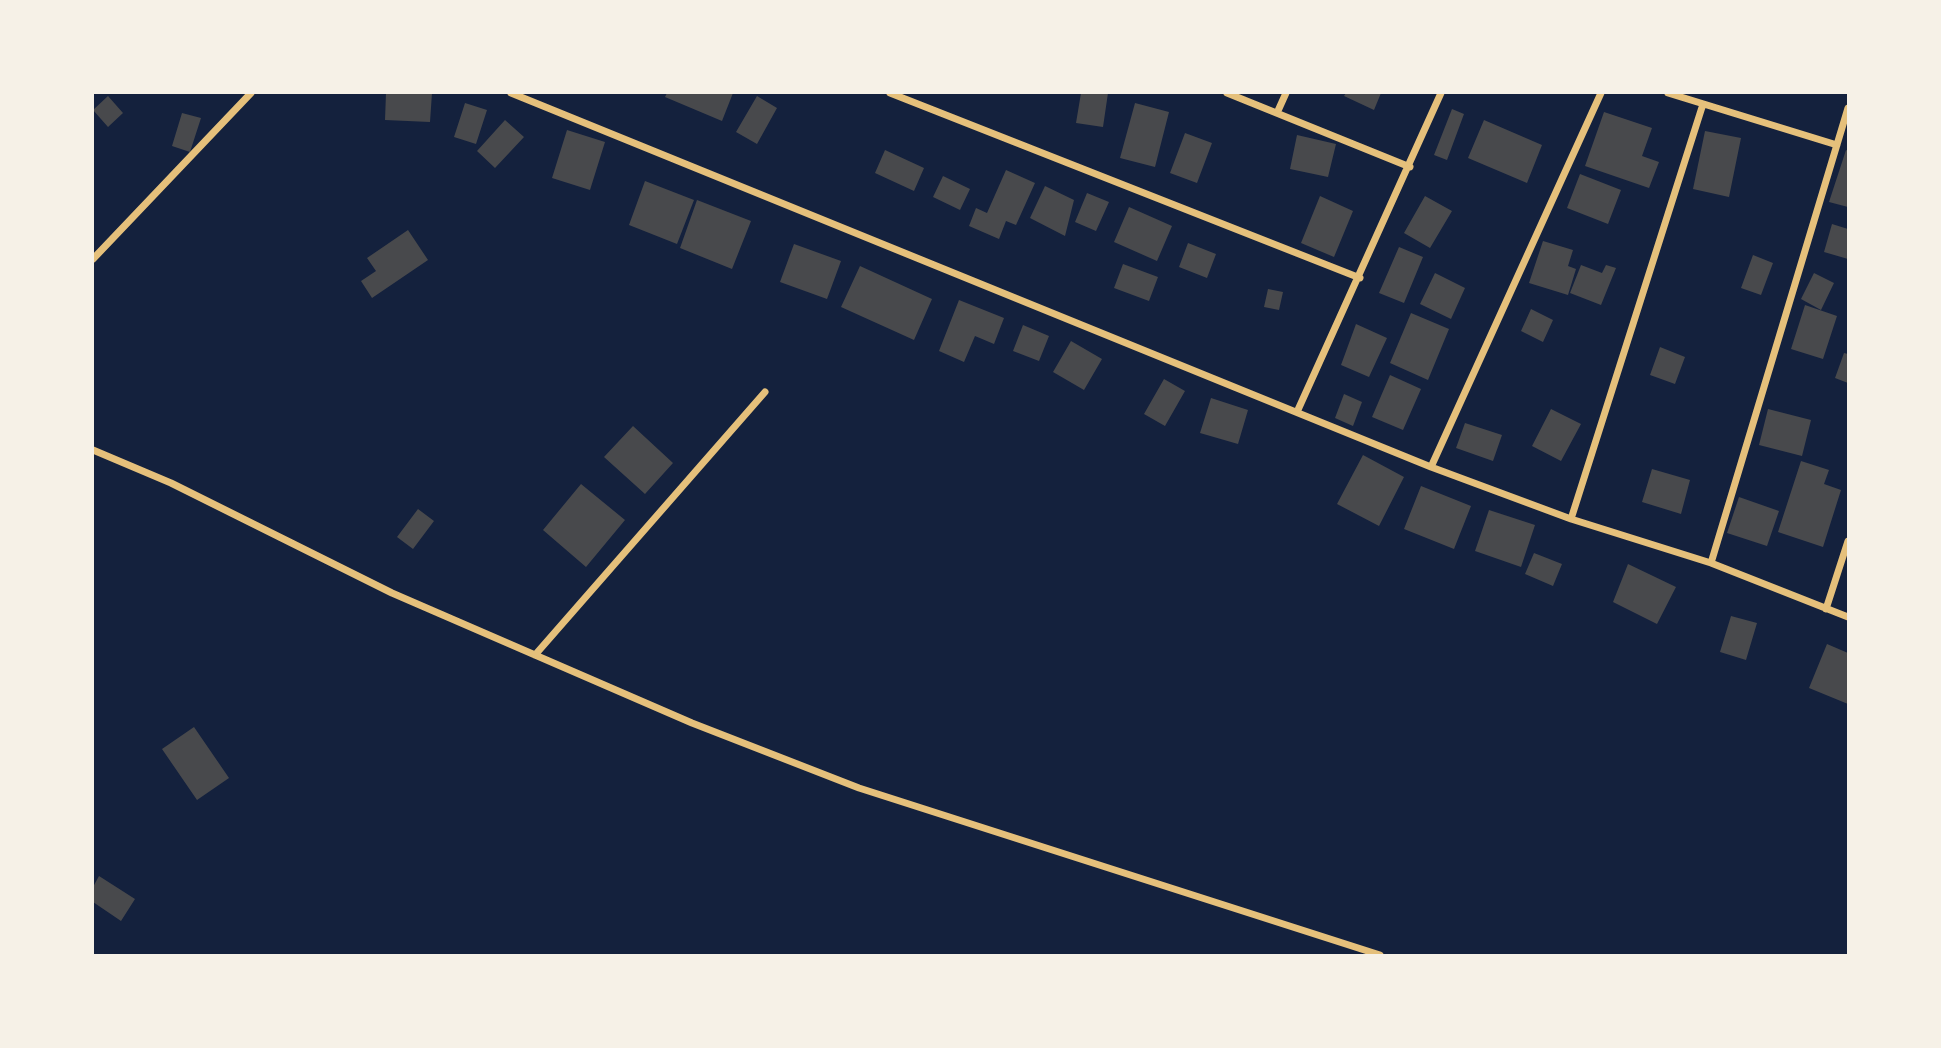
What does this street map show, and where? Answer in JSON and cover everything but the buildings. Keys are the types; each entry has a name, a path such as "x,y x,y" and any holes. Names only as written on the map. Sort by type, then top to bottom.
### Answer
{"street":[{"path":"93,259 251,93"},
{"path":"511,93 1431,467 1571,519 1711,563 1848,617"},
{"path":"890,93 1360,278"},
{"path":"1227,93 1410,167"},
{"path":"1277,113 1286,93"},
{"path":"1297,412 1360,278 1441,93"},
{"path":"1431,467 1601,93"},
{"path":"1668,93 1837,145"},
{"path":"1571,519 1703,104"},
{"path":"1711,563 1848,108"},
{"path":"535,655 765,392"},
{"path":"93,450 171,484 392,593 692,723 859,788 1380,955"},
{"path":"1826,609 1848,541"}]}
